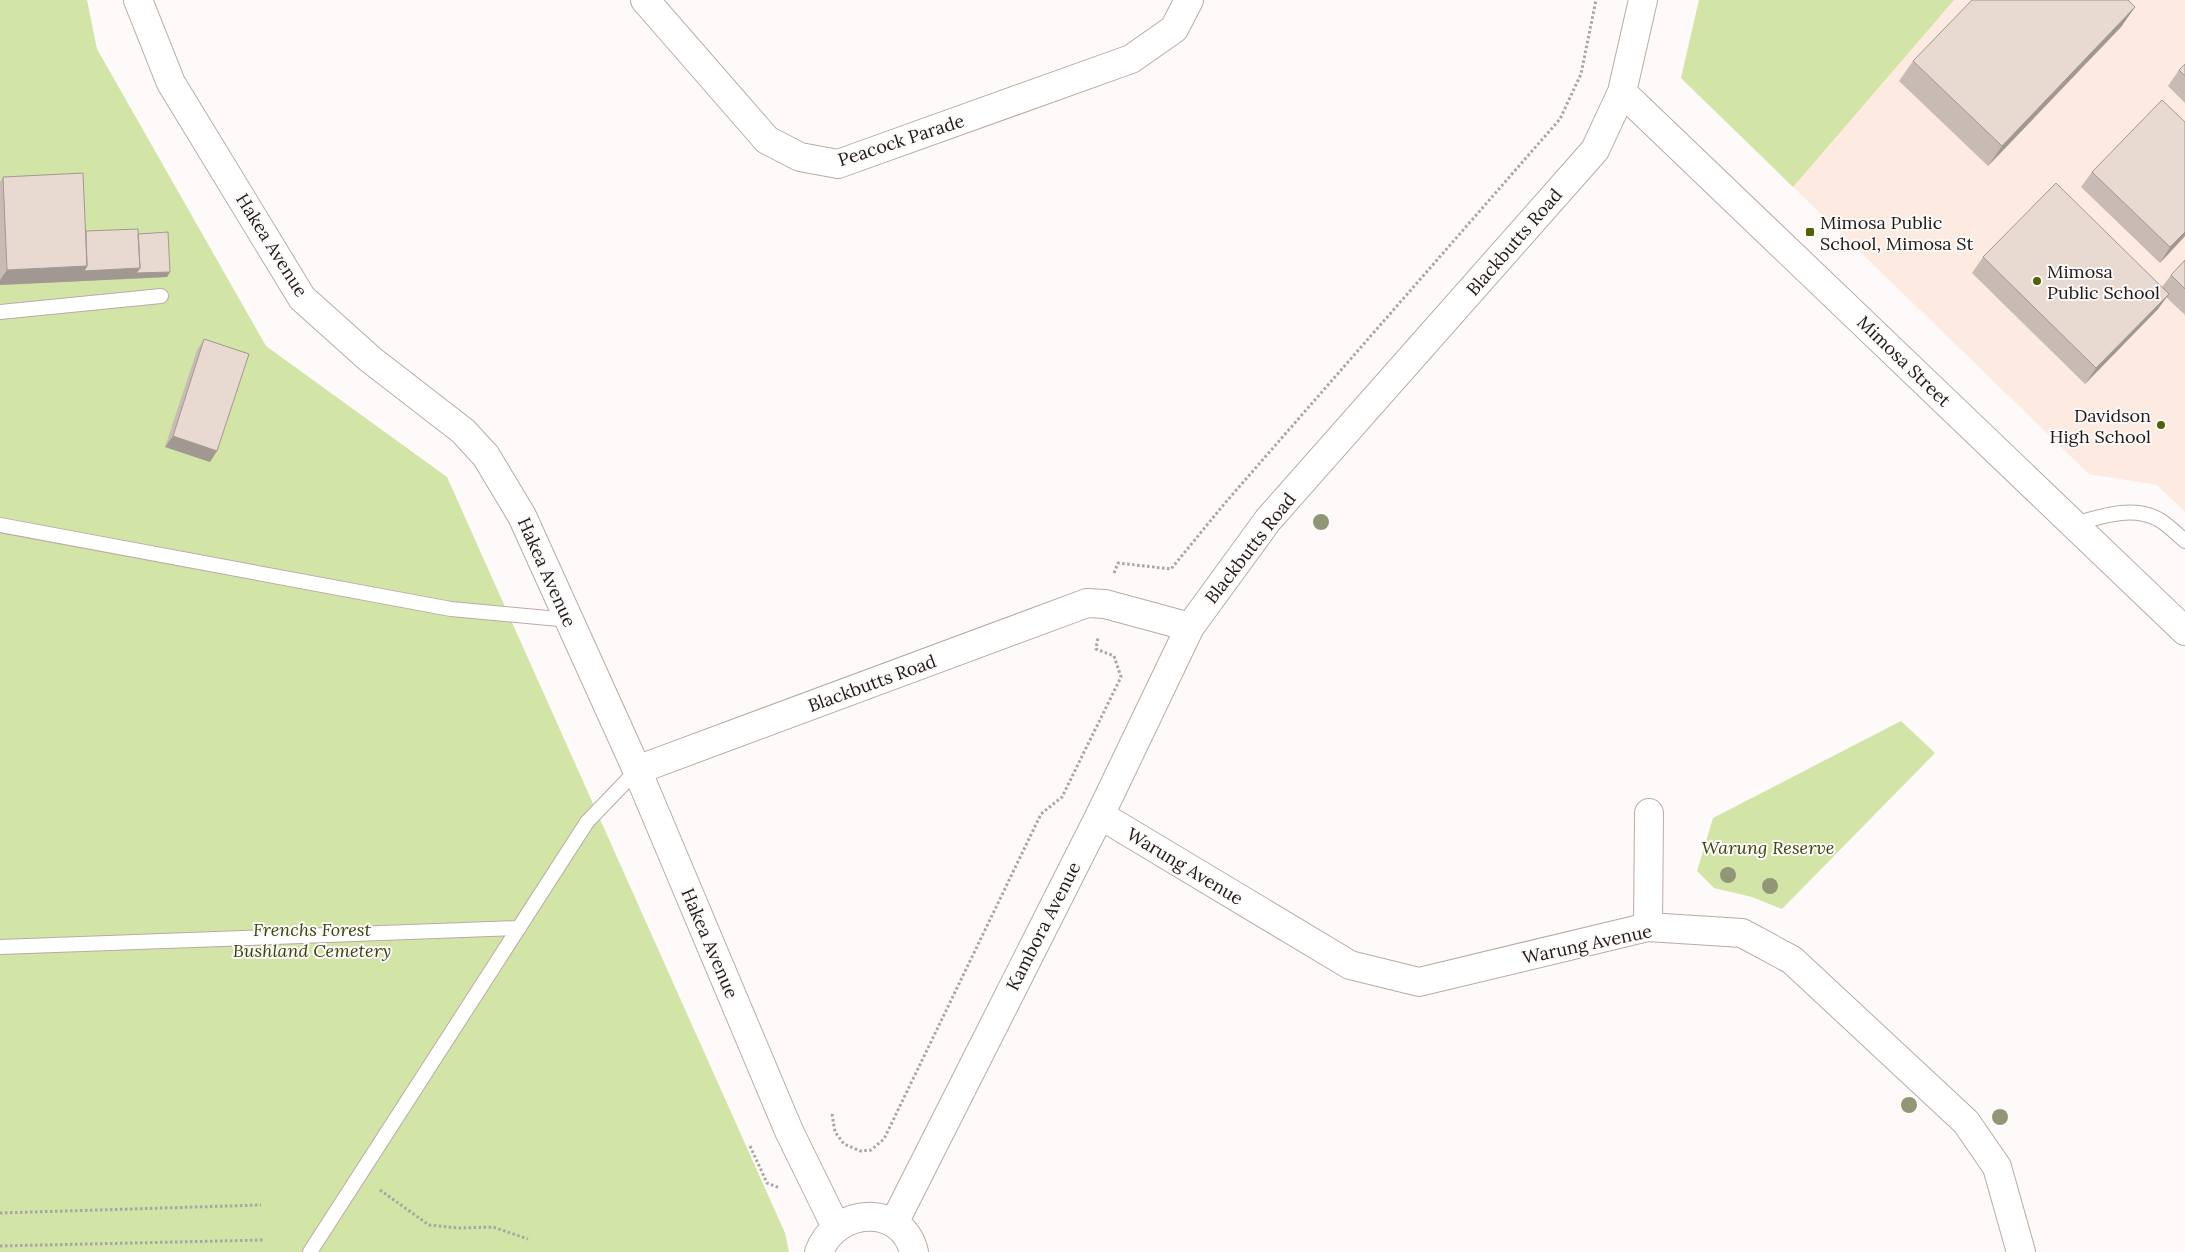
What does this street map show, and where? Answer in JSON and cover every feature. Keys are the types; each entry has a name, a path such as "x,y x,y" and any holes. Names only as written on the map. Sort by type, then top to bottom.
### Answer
{"street":[{"name":"Hakea Avenue","path":"138,0 171,83 302,298 370,359 463,431 486,456 522,516 637,770 789,1130 836,1226"},
{"name":"Peacock Parade","path":"645,0 768,140 800,157 838,164 1131,59 1174,29 1189,0"},
{"name":"Blackbutts Road","path":"637,770 1087,603 1105,604 1190,627 1268,520 1595,150 1622,92 1643,0"},
{"name":"Mimosa Street","path":"1622,92 2185,631"},
{"name":"Kambora Avenue","path":"894,1224 1100,815 1190,627"},
{"path":"1648,927 1649,813"},
{"name":"Warung Avenue","path":"1100,815 1350,965 1419,982 1648,927 1742,933 1792,960 1966,1122 1997,1167 2021,1252"},
{"path":"820,1252 826,1237 836,1226 850,1219 865,1216 880,1218 894,1224 905,1234 914,1252"}],"lane":[{"path":"0,312 161,296"},
{"path":"2074,524 2112,514 2138,512 2158,519 2185,541"},
{"path":"0,525 451,609 569,620"},
{"path":"310,1252 586,822 637,770"},
{"path":"0,947 519,928"}],"path":[{"path":"1114,574 1118,563 1171,569 1225,503 1560,119 1581,74 1596,0"},
{"path":"832,1114 835,1132 844,1144 860,1151 871,1150 884,1139 1041,814 1062,797 1121,677 1114,656 1096,649 1098,637"},
{"path":"750,1146 767,1183 784,1190"},
{"path":"359,1175 429,1225 459,1228 493,1227 528,1239"},
{"path":"0,1213 261,1205"},
{"path":"0,1246 263,1240"}],"shaded area":[{"name":"Mimosa Public School","path":"1699,0 2185,0 2185,512 2157,485 2089,474 1681,78"}],"green space":[{"name":"Frenchs Forest Bushland Cemetery","path":"0,0 87,0 97,49 266,346 447,477 785,1233 789,1252 0,1252"},
{"path":"1699,0 1954,0 1793,187 1681,78"},
{"name":"Warung Reserve","path":"1901,721 1935,753 1782,909 1752,897 1714,888 1697,871 1713,818"}],"building":[{"path":"1972,0 2128,0 2135,7 2002,146 1913,61"},
{"path":"2185,64 2185,76 2179,70"},
{"path":"2162,100 2185,122 2185,232 2170,247 2092,172"},
{"path":"83,173 87,266 7,270 3,177"},
{"path":"2056,183 2169,294 2096,368 1983,257"},
{"path":"138,229 140,268 84,271 87,266 86,231"},
{"path":"168,232 170,272 136,273 140,268 138,234"},
{"path":"2185,260 2185,289 2171,275"},
{"path":"204,339 249,354 217,451 173,436"}],"place":[{"name":"Mimosa Public School, Mimosa St","path":"1810,232"},
{"name":"Mimosa Public School","path":"2037,281"},
{"name":"Davidson High School","path":"2161,425"}]}
